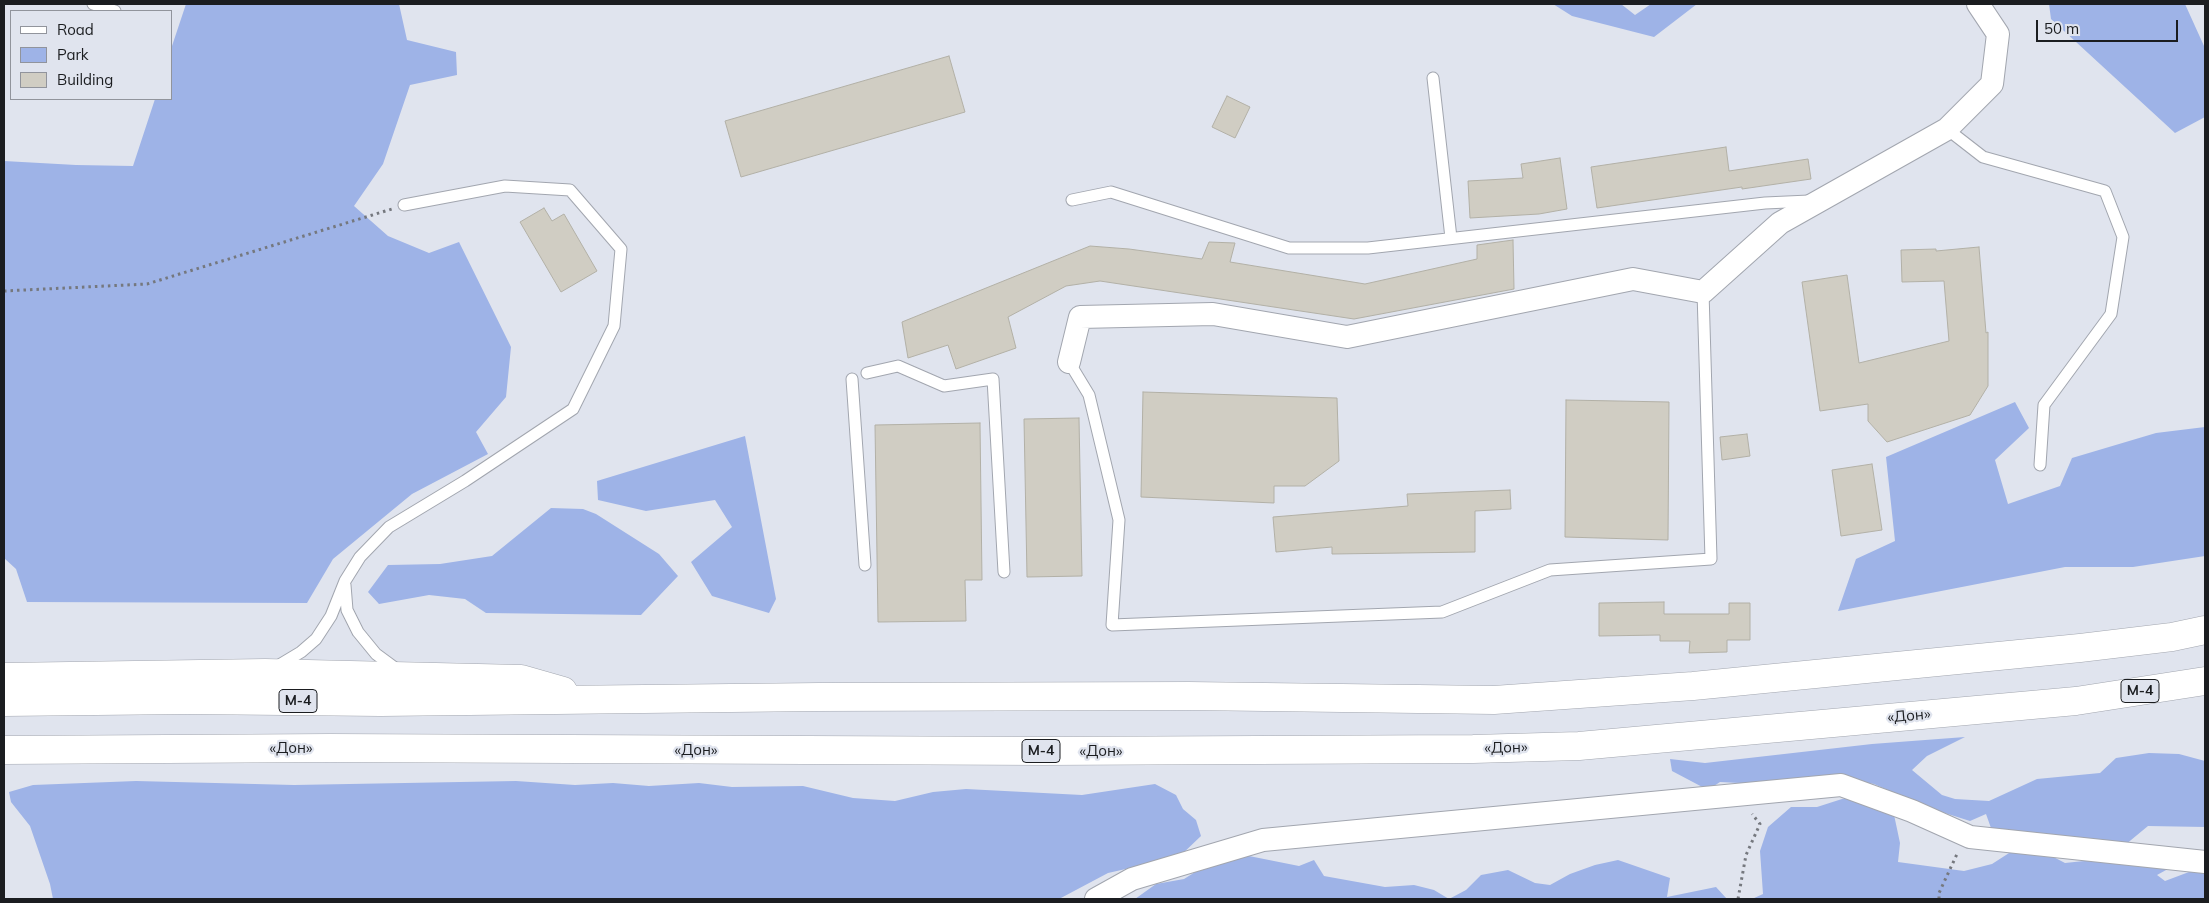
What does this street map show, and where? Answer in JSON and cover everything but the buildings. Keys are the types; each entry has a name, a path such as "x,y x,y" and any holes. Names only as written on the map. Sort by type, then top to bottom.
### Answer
{"highway":[{"name":"М-4","path":"4,702 186,700 382,702 1198,696 1494,700 1713,684 2089,647 2172,637 2205,630"},
{"name":"М-4","path":"4,677 265,674 521,679 593,699"},
{"name":"«Дон»","path":"4,750 340,748 1044,752 1473,749 1579,746 2076,701 2205,681"}],"street":[{"path":"1069,362 1080,317 1213,314 1347,337 1634,279 1703,292 1780,223 1947,129 1992,84 1998,34 1978,4"},
{"path":"1096,899 1132,879 1263,840 1841,785 1912,811 1966,835 2205,862"}],"lane":[{"path":"93,4 112,10"},
{"path":"1433,78 1450,238"},
{"path":"1947,129 1983,157 2105,191 2123,237 2111,314 2044,405 2040,466"},
{"path":"265,674 301,652 316,639 331,616 345,581 360,557 389,527 465,482 573,409 614,326 621,249 570,190 505,186 404,205"},
{"path":"1072,200 1111,192 1288,248 1368,248 1765,203 1821,200"},
{"path":"1069,362 1089,396 1119,520 1112,625 1442,612 1550,570 1711,559 1703,292"},
{"path":"867,373 898,366 944,386 993,379 1004,572"},
{"path":"852,379 865,565"},
{"path":"345,581 348,610 358,632 376,654 408,678"}],"path":[{"path":"4,291 147,284 404,205"},
{"path":"1738,795 1760,824 1746,855 1738,899"},
{"path":"1939,899 1939,894 1966,835"}],"green space":[{"path":"186,4 399,4 407,40 456,52 457,75 410,85 383,164 354,206 388,236 429,253 459,242 511,347 506,397 476,432 488,454 412,494 333,559 307,603 27,602 16,569 4,558 4,161 133,166 155,100 172,100 172,46"},
{"path":"1553,4 1621,4 1635,15 1651,4 1697,4 1654,37 1572,16"},
{"path":"2049,4 2185,4 2204,46 2205,117 2175,133 2051,19"},
{"path":"2015,402 2029,428 1995,460 2008,504 2060,486 2072,458 2156,433 2205,427 2205,556 2133,567 2065,567 1838,611 1856,559 1895,541 1886,457"},
{"path":"745,436 776,599 769,613 712,596 691,562 732,527 715,500 646,511 598,500 597,481"},
{"path":"551,508 583,509 596,514 659,554 678,576 641,615 486,613 465,599 429,595 379,604 368,592 388,565 440,564 492,556"},
{"path":"1965,737 1927,756 1912,770 1942,795 1955,799 1989,801 2037,779 2100,773 2116,758 2149,753 2179,754 2205,761 2205,827 2148,826 2125,845 2078,837 2008,834 1991,828 1986,814 1970,821 1929,808 1874,784 1852,780 1759,784 1720,782 1708,790 1672,771 1670,759 1705,763 1872,744"},
{"path":"136,781 294,785 516,781 575,785 613,783 649,786 699,783 732,787 803,786 853,798 895,801 933,792 966,789 1082,795 1155,784 1176,795 1183,809 1196,820 1201,836 1179,857 1108,873 1059,899 53,899 50,884 30,826 11,802 9,792 33,785"},
{"path":"1858,797 1893,810 1900,843 1898,862 1964,871 1992,864 2020,846 2038,849 2065,863 2103,859 2177,864 2157,875 2165,881 2205,866 2205,899 1752,899 1763,894 1760,851 1768,827 1791,807 1817,807 1842,799"},
{"path":"1244,855 1299,866 1314,860 1324,876 1385,887 1414,885 1434,890 1449,899 1135,899 1156,884 1184,879 1200,869"},
{"path":"1618,860 1670,878 1667,897 1716,887 1727,899 1449,899 1466,890 1481,875 1508,870 1535,883 1550,885 1570,874 1595,865"}]}
